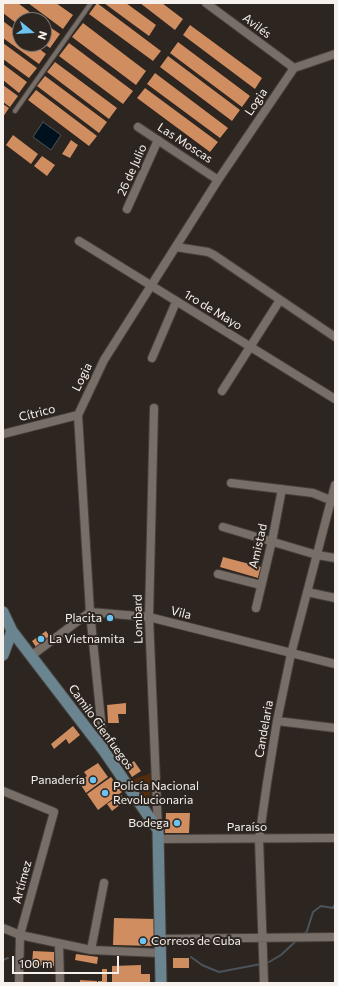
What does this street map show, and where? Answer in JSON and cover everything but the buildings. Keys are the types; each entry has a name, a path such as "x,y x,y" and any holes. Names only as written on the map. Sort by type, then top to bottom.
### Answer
{"main road":[{"name":"Camilo Cienfuegos","path":"3,612 12,631 104,751 159,835"},
{"path":"3,655 12,631"},
{"path":"159,835 161,983"}],"street":[{"name":"Avilés","path":"206,3 294,68"},
{"path":"294,68 335,54"},
{"name":"Logia","path":"104,751 90,612 78,415 104,360 218,180 294,68"},
{"name":"Las Moscas","path":"138,127 218,180"},
{"name":"26 de Julio","path":"127,209 158,140"},
{"name":"1ro de Mayo","path":"79,241 335,399"},
{"path":"176,247 208,252 214,255 335,337"},
{"path":"222,391 280,300"},
{"path":"152,358 176,302"},
{"name":"Lombard","path":"154,408 148,617 159,835"},
{"name":"Cítrico","path":"3,434 78,415"},
{"path":"230,484 313,493 333,502"},
{"name":"Candelaria","path":"264,983 261,937 259,839 277,721 291,654 317,555 333,502 335,485"},
{"name":"Amistad","path":"256,608 272,542 282,489"},
{"path":"223,527 317,555 335,558"},
{"path":"218,574 261,585"},
{"path":"308,592 335,598"},
{"path":"31,656 90,612"},
{"name":"Vila","path":"90,612 148,617 335,664"},
{"path":"277,721 335,728"},
{"name":"Artímez","path":"3,791 54,812 20,934 19,983"},
{"name":"Paraíso","path":"159,835 259,839 335,838"},
{"path":"91,950 104,883"},
{"path":"3,928 59,944 91,950 160,953"},
{"path":"160,939 335,937"},
{"path":"59,944 60,983"}],"lane":[{"path":"14,111 91,3"}],"shaded area":[{"path":"151,773 150,805 132,780"}],"water":[{"path":"43,122 61,135 51,150 33,137"}],"waterway":[{"path":"303,935 307,931 313,912 321,906 333,908 335,904"},
{"path":"265,963 281,955 297,940"},
{"path":"191,957 202,965 219,972 261,964"},
{"path":"3,960 8,958"}],"place":[{"name":"Placita","path":"110,618"},
{"name":"La Vietnamita","path":"41,639"},
{"name":"Panadería","path":"93,780"},
{"name":"Policía Nacional Revolucionaria","path":"105,793"},
{"name":"Bodega","path":"177,823"},
{"name":"Correos de Cuba","path":"143,941"}]}
